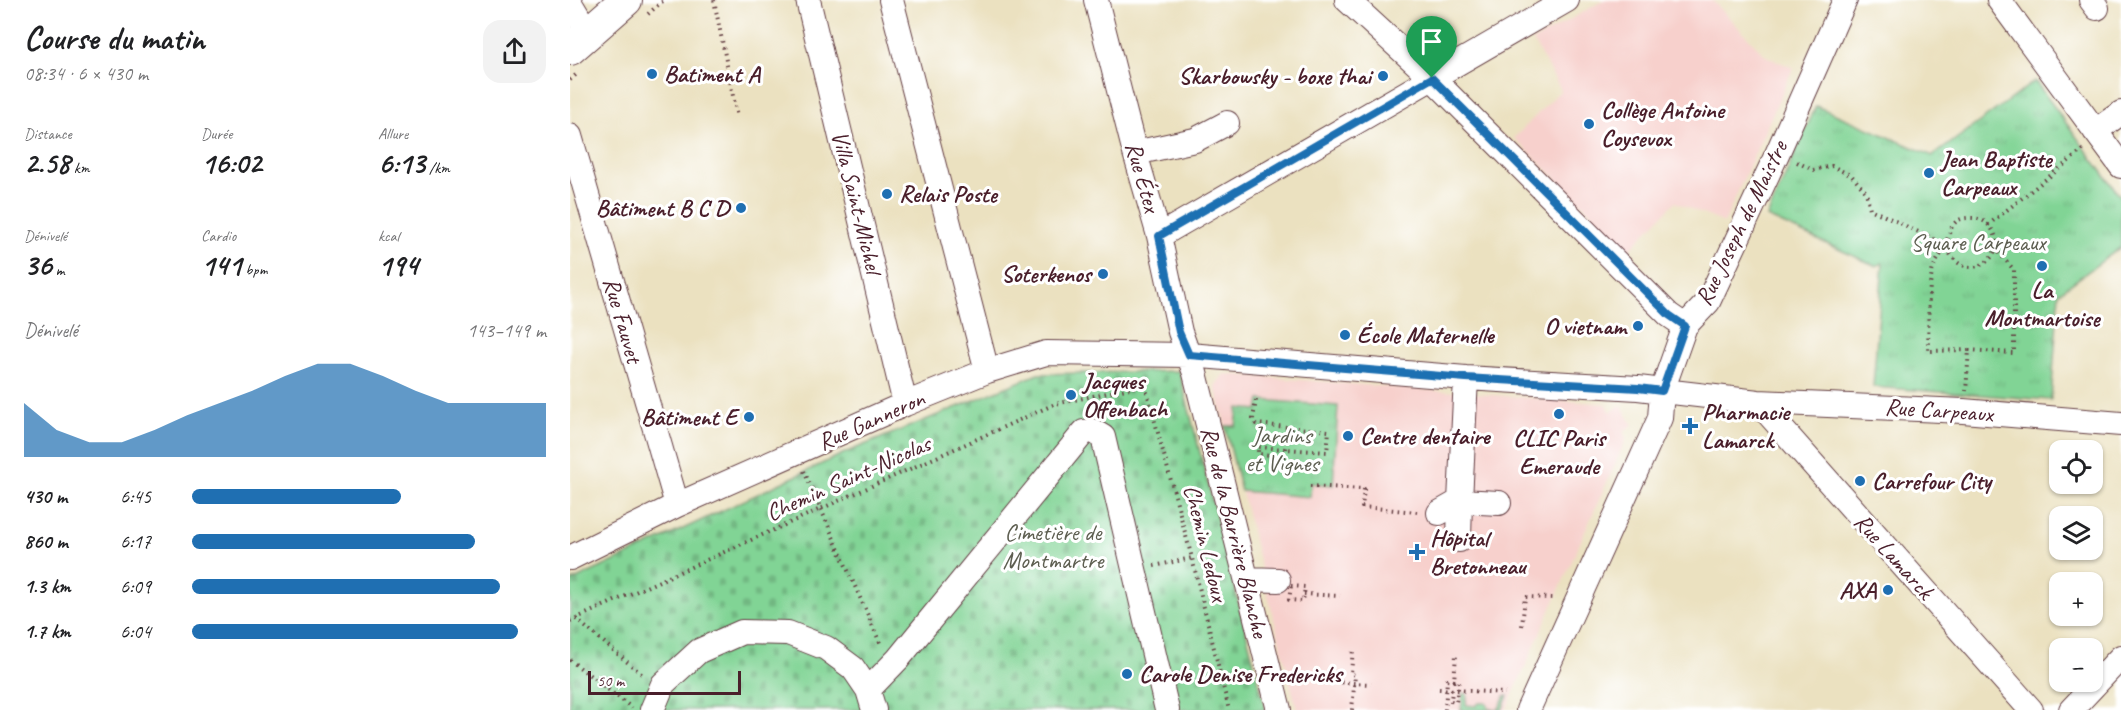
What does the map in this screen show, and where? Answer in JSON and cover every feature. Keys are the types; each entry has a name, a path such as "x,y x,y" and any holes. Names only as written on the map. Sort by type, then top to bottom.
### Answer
{"main road":[{"path":"579,41 626,0"}],"street":[{"name":"Villa Saint-Michel","path":"808,0 905,404"},
{"path":"891,0 987,371"},
{"name":"Rue Étex","path":"1096,0 1159,236 1179,332 1189,355"},
{"path":"1347,0 1432,78 1669,315 1685,326"},
{"path":"1159,236 1567,0"},
{"name":"Rue Joseph de Maistre","path":"1528,710 1660,418 1662,391 1685,326 1708,302 1845,0"},
{"path":"1999,0 2121,166"},
{"path":"570,3 579,41"},
{"path":"2097,134 2121,113"},
{"path":"1135,153 1195,140 1227,123"},
{"name":"Rue Fauvet","path":"570,136 677,505"},
{"name":"Rue Ganneron","path":"570,558 677,505 905,404 987,371 1046,352 1189,355"},
{"path":"1189,355 1466,378 1662,391"},
{"name":"Rue de la Barrière Blanche","path":"1189,355 1280,710"},
{"path":"1459,540 1466,378"},
{"name":"Rue Carpeaux","path":"1662,391 1758,402 1952,410 2121,424"},
{"name":"Rue Lamarck","path":"1758,402 2031,710"},
{"path":"656,700 663,684 699,651 742,632 788,633 826,648 853,668 871,700 898,659 1084,432 1093,431 1103,437 1167,710"},
{"path":"1439,513 1460,501 1498,503"},
{"path":"1247,579 1278,580"},
{"path":"2071,710 2121,657"}],"path":[{"path":"714,0 737,116"},
{"path":"1988,225 2097,134"},
{"path":"1789,159 1813,170 1832,166 1852,176 1866,192 1870,209 1946,245 1949,255 1956,263 1965,267 1976,267 1985,263 1992,256 1996,238 1988,225 1977,218 1968,218 1959,220 1951,227 1946,245 1932,271 1928,351 1969,350 2014,353 2014,270 1995,248"},
{"path":"1965,393 1969,350"},
{"name":"Chemin Saint-Nicolas","path":"570,621 1055,404 1145,385"},
{"name":"Chemin Ledoux","path":"1145,385 1192,558 1229,710"},
{"path":"1256,400 1253,419 1256,424 1329,431 1327,452 1258,447 1258,454 1286,456"},
{"path":"1286,449 1288,427"},
{"path":"804,472 880,643 898,659"},
{"path":"1310,486 1364,489 1362,507 1439,513"},
{"path":"1158,565 1192,558"},
{"path":"1304,594 1340,596"},
{"path":"1522,626 1525,597 1556,598"},
{"path":"576,618 656,700"},
{"path":"1352,710 1355,675 1350,674 1353,648"},
{"path":"1454,681 1456,655"},
{"path":"570,660 635,710"},
{"path":"1445,710 1447,680 1458,681 1456,702 1451,701 1452,689"},
{"path":"1335,682 1371,684"},
{"path":"1439,689 1506,693"}],"shaded area":[{"name":"Collège Antoine Coysevox","path":"1604,0 1712,0 1766,56 1793,68 1724,223 1675,202 1629,250 1514,138 1561,90 1533,41"},
{"name":"Hôpital Bretonneau","path":"1224,374 1606,404 1611,412 1621,405 1633,425 1623,431 1626,439 1506,710 1297,710 1215,386"}],"green space":[{"name":"Square Carpeaux","path":"2035,81 2121,197 2121,247 2059,293 2051,400 1873,387 1883,263 1876,266 1767,217 1816,106 1933,156"},
{"name":"Cimetière de Montmartre","path":"1179,371 1266,710 570,710 570,582 847,452 1038,374"},
{"name":"Jardins et Vignes","path":"1260,400 1338,406 1333,485 1311,483 1310,497 1241,491 1225,426 1236,426 1238,408 1258,410"},
{"path":"1463,693 1467,694 1466,705 1476,706 1479,703 1487,703 1489,709 1498,710 1461,710"},
{"path":"1505,696 1508,696 1502,710 1498,710"}],"place":[{"name":"Batiment A","path":"652,74"},
{"name":"Skarbowsky - boxe thai","path":"1383,76"},
{"name":"Collège Antoine Coysevox","path":"1589,124"},
{"name":"Jean Baptiste Carpeaux","path":"1929,173"},
{"name":"Relais Poste","path":"887,194"},
{"name":"Bâtiment B C D","path":"741,208"},
{"name":"La Montmartoise","path":"2042,266"},
{"name":"Soterkenos","path":"1103,274"},
{"name":"O vietnam","path":"1638,326"},
{"name":"École Maternelle","path":"1345,335"},
{"name":"Jacques Offenbach","path":"1071,395"},
{"name":"CLIC Paris Emeraude","path":"1559,414"},
{"name":"Bâtiment E","path":"749,417"},
{"name":"Pharmacie Lamarck","path":"1690,426"},
{"name":"Centre dentaire","path":"1348,436"},
{"name":"Carrefour City","path":"1860,481"},
{"name":"Hôpital Bretonneau","path":"1417,552"},
{"name":"AXA","path":"1888,590"},
{"name":"Carole Denise Fredericks","path":"1127,674"}],"route":[{"path":"1432,78 1669,315 1685,326 1662,391 1466,378 1189,355 1179,332 1159,236 1432,78"}]}
